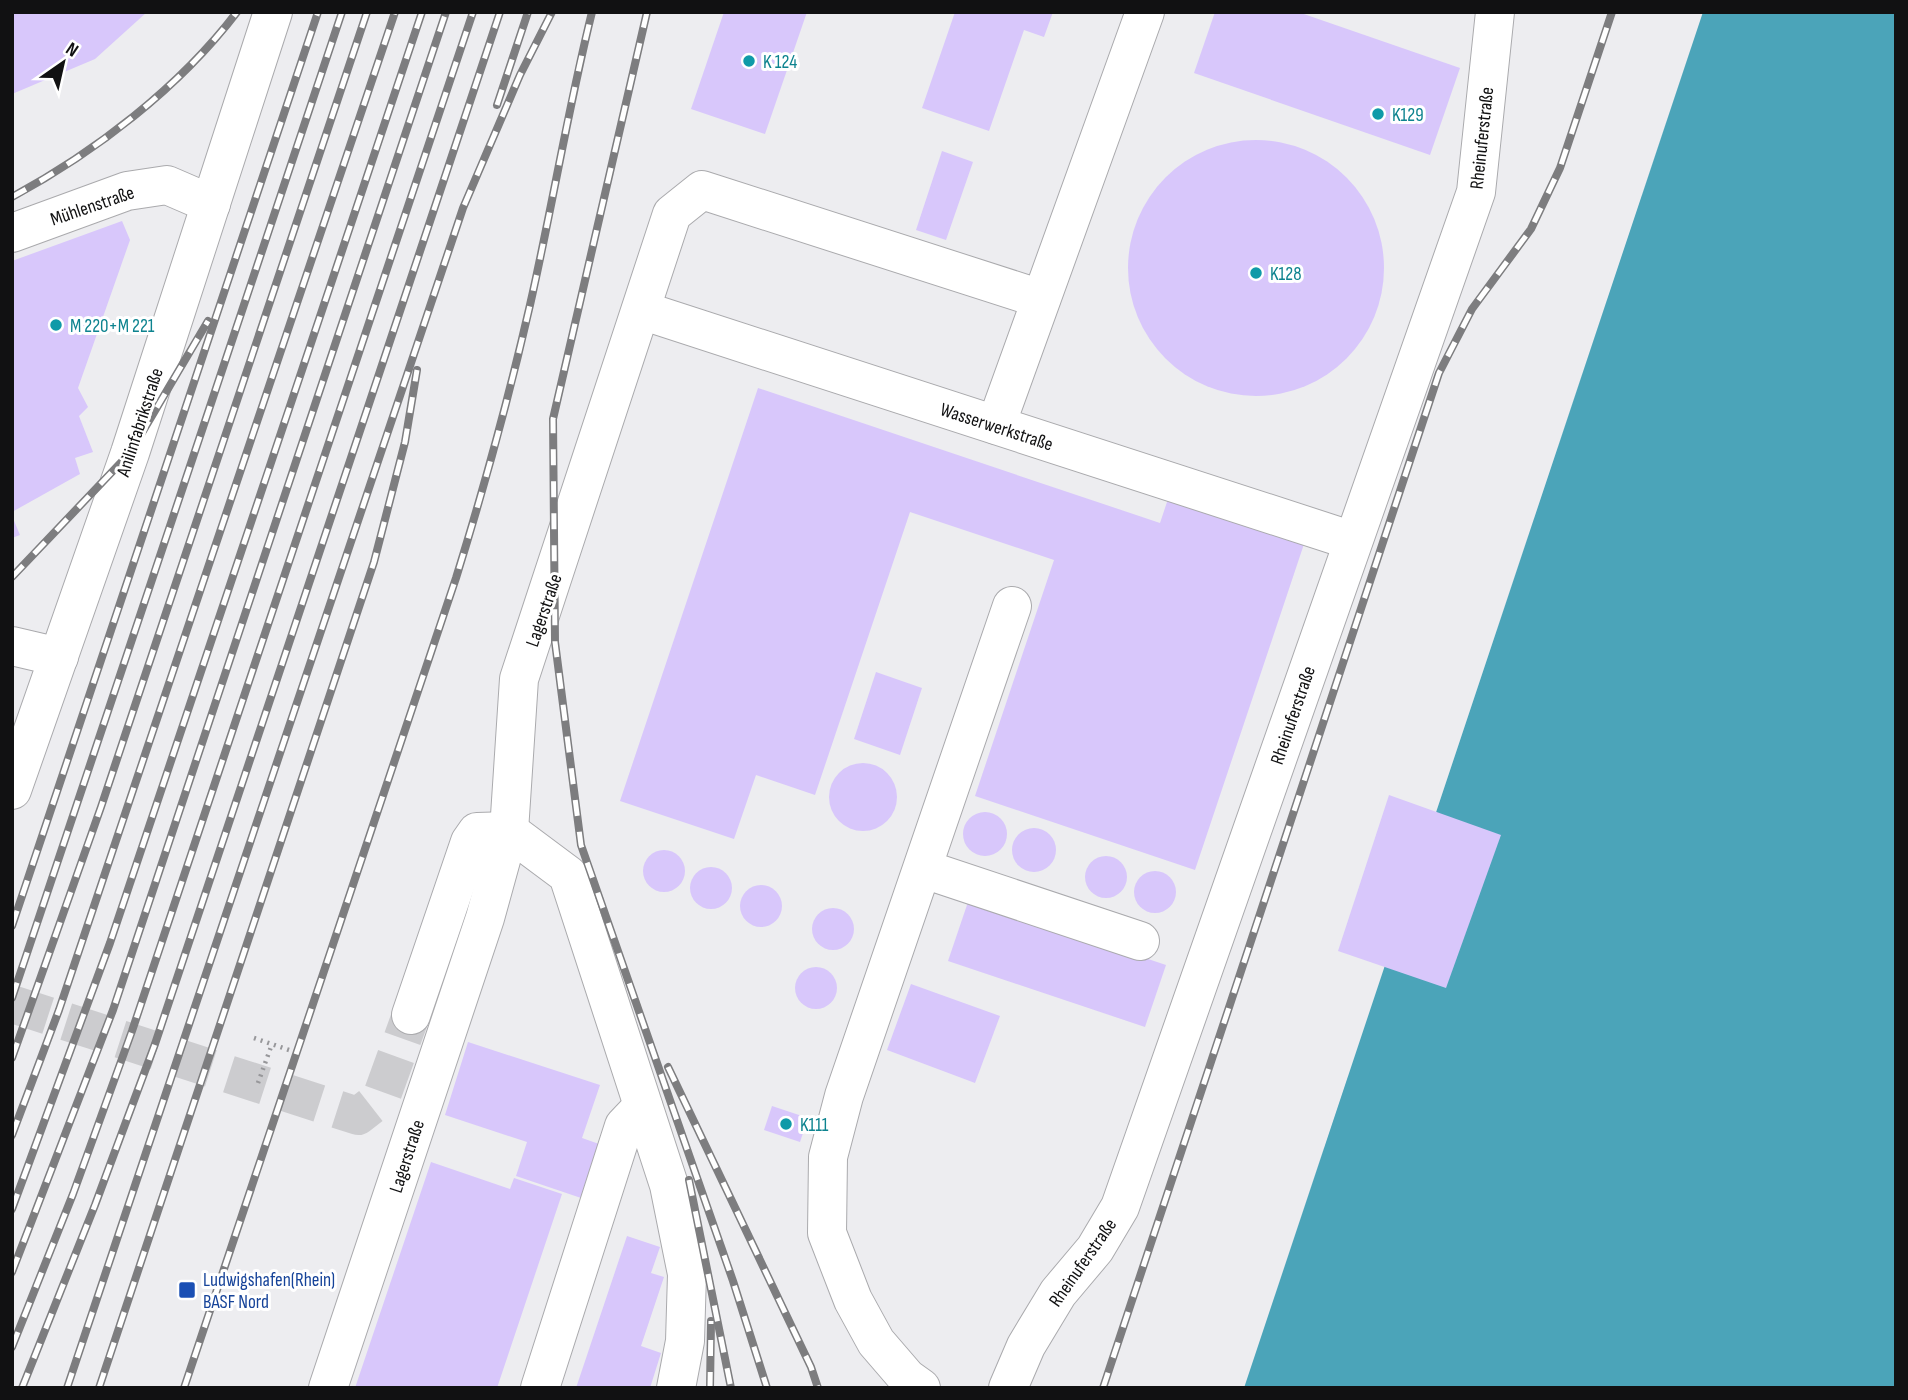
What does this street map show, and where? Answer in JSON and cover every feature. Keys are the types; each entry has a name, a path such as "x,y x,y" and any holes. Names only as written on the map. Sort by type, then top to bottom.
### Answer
{"street":[{"name":"Anilinfabrikstraße","path":"12,790 211,204 273,12"},
{"path":"996,425 1144,12"},
{"name":"Rheinuferstraße","path":"1008,1388 1026,1346 1058,1293 1095,1249 1120,1207 1476,192 1494,12"},
{"name":"Mühlenstraße","path":"12,233 127,191 153,187 167,185 211,204"},
{"name":"Lagerstraße","path":"328,1388 485,918 509,831 519,679 672,214 702,190 1041,299"},
{"name":"Wasserwerkstraße","path":"642,310 1353,541"},
{"path":"921,1388 907,1377 876,1342 853,1300 827,1233 828,1157 844,1096 1012,606"},
{"path":"12,646 59,657"},
{"path":"411,1015 470,842 477,832 509,831 568,874 669,1185 687,1274 685,1341 676,1388"},
{"path":"924,869 1140,941"},
{"path":"540,1388 624,1126 643,1105"}],"path":[{"path":"254,1038 289,1050"},
{"path":"258,1083 272,1044"}],"water":[{"path":"1703,12 1896,12 1896,1388 1244,1388"}],"building":[{"path":"12,12 147,12 95,59 12,94"},
{"name":"K 124","path":"724,12 807,12 765,134 691,109"},
{"path":"955,12 1053,12 1044,37 1024,30 989,131 922,108"},
{"name":"K129","path":"1215,12 1298,12 1460,68 1430,155 1194,73"},
{"name":"K128","path":"1256,140 1293,146 1316,155 1337,169 1355,187 1374,219 1384,268 1378,305 1369,328 1355,349 1337,367 1305,386 1256,396 1219,390 1196,381 1175,367 1157,349 1138,317 1128,268 1134,231 1143,208 1157,187 1175,169 1207,150"},
{"path":"942,151 973,162 946,240 916,230"},
{"name":"M 220+M 221","path":"122,221 130,240 78,388 88,407 79,416 93,452 75,458 80,474 12,512 12,261"},
{"path":"758,388 1160,523 1168,499 1304,544 1195,870 975,796 1054,560 910,512 815,795 756,775 734,839 620,801"},
{"path":"12,516 20,535 12,538"},
{"path":"876,672 922,688 900,755 854,739"},
{"path":"863,763 876,765 887,773 895,784 895,810 887,821 876,829 863,831 850,829 839,821 831,810 829,797 831,784 839,773 850,765"},
{"path":"1389,795 1501,835 1446,988 1338,951"},
{"path":"985,812 1000,819 1007,834 1000,849 985,856 970,849 963,834 970,819"},
{"path":"1034,828 1049,835 1056,850 1049,865 1034,872 1019,865 1012,850 1019,835"},
{"path":"664,850 679,856 685,871 679,886 664,892 649,886 643,871 649,856"},
{"path":"1106,856 1121,862 1127,877 1121,892 1106,898 1091,892 1085,877 1091,862"},
{"path":"711,867 726,873 732,888 726,903 711,909 696,903 690,888 696,873"},
{"path":"1155,871 1170,877 1176,892 1170,907 1155,913 1140,907 1134,892 1140,877"},
{"path":"761,885 776,891 782,906 776,921 761,927 746,921 740,906 746,891"},
{"path":"969,899 1166,965 1145,1027 948,961"},
{"path":"833,908 848,914 854,929 848,944 833,950 818,944 812,929 818,914"},
{"path":"816,967 831,973 837,988 831,1003 816,1009 801,1003 795,988 801,973"},
{"path":"911,984 1000,1016 975,1083 887,1050"},
{"path":"468,1042 600,1085 582,1138 602,1145 584,1199 516,1176 527,1142 445,1115"},
{"name":"K111","path":"772,1106 808,1118 800,1142 764,1130"},
{"path":"431,1162 510,1189 514,1178 562,1194 497,1388 355,1388"},
{"path":"627,1236 660,1247 651,1273 664,1277 641,1346 661,1353 650,1388 576,1388"}],"tunnel":[{"path":"12,1004 358,1116 381,1098 411,1015"}],"railway":[{"path":"12,197 74,160 134,116 189,67 237,12"},
{"path":"12,926 318,12"},
{"path":"12,998 342,12"},
{"path":"12,1058 101,807 367,12"},
{"path":"12,1135 59,1010 395,12"},
{"path":"12,1209 110,943 422,12"},
{"path":"12,1272 113,1010 446,12"},
{"path":"12,1347 73,1194 132,1031 473,12"},
{"path":"22,1388 155,1044 500,12"},
{"path":"497,105 528,12"},
{"path":"67,1388 463,208 520,75 552,12"},
{"path":"184,1388 456,578 505,408 530,305 592,12"},
{"path":"647,12 553,419 555,642 581,845 733,1281 767,1388"},
{"path":"1103,1388 1439,373 1472,309 1531,229 1560,168 1612,12"},
{"path":"12,577 130,453 208,321"},
{"path":"99,1388 374,562 405,442 417,370"},
{"path":"668,1067 811,1367 818,1388"},
{"path":"689,1180 731,1388"},
{"path":"710,1388 711,1321"}],"place":[{"name":"K 124","path":"749,61"},
{"name":"K129","path":"1378,114"},
{"name":"K128","path":"1256,273"},
{"name":"M 220+M 221","path":"56,325"},
{"name":"K111","path":"786,1124"},
{"name":"Ludwigshafen(Rhein) BASF Nord","path":"187,1290"}]}
